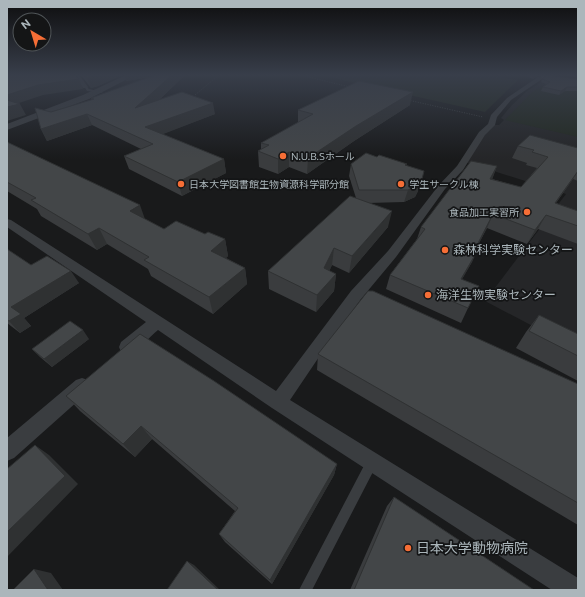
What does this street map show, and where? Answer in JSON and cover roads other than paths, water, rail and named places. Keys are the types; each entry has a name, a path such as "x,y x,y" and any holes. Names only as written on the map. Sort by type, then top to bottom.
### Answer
{"street":[{"path":"7,127 74,103"},
{"path":"278,402 315,349 356,295 392,254 442,187 460,168 482,134 491,125 493,119 507,103"},
{"path":"7,222 278,402 574,590"},
{"path":"115,357 158,321"},
{"path":"7,450 91,378"}],"lane":[{"path":"305,590 372,461"}],"place":[{"name":"N.U.B.Sホール","path":"283,156"},
{"name":"日本大学図書館生物資源科学部分館","path":"181,184"},
{"name":"学生サークル棟","path":"401,184"},
{"name":"食品加工実習所","path":"527,212"},
{"name":"森林科学実験センター","path":"445,250"},
{"name":"海洋生物実験センター","path":"428,295"},
{"name":"日本大学動物病院","path":"408,548"}]}
